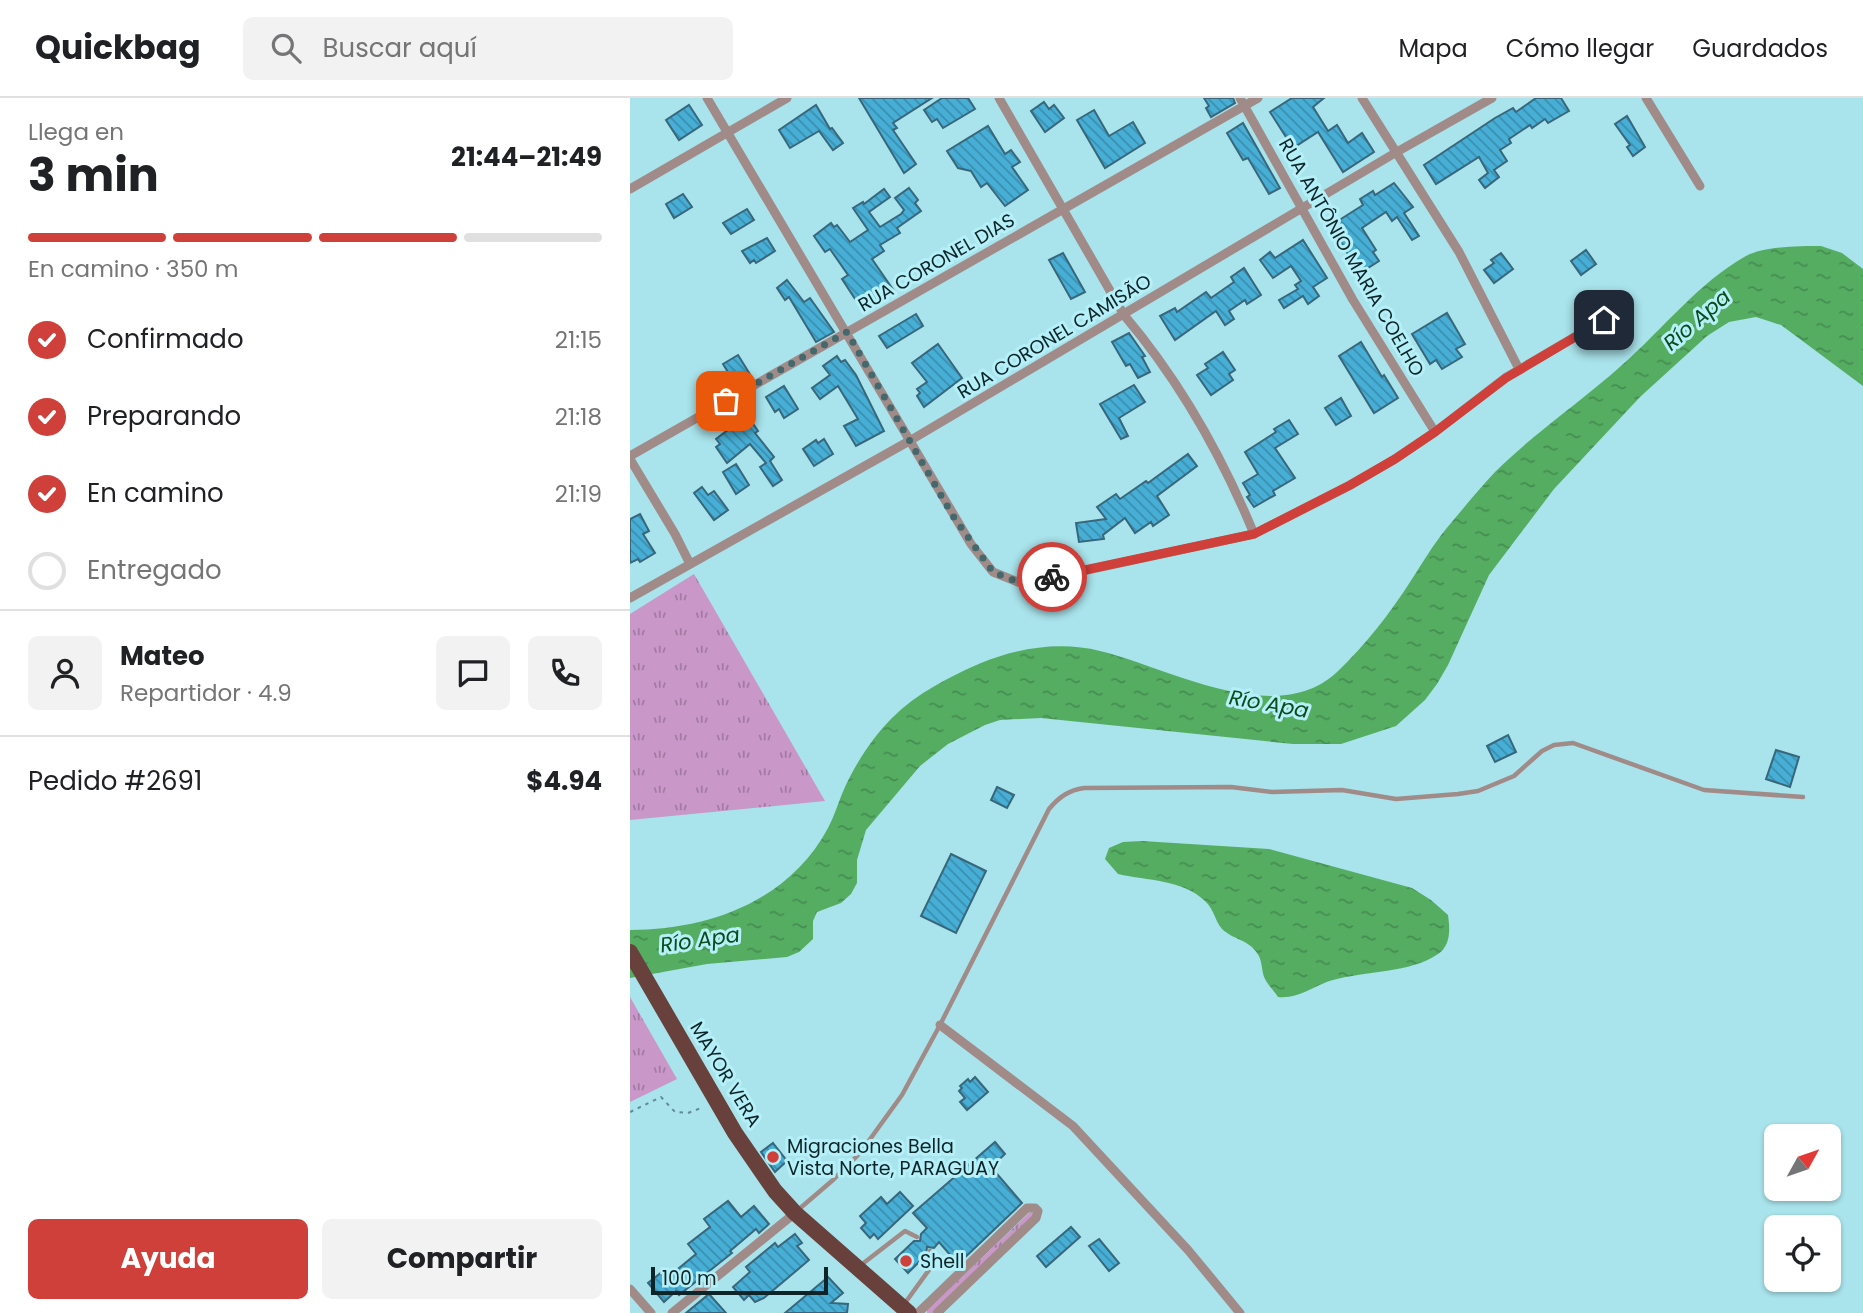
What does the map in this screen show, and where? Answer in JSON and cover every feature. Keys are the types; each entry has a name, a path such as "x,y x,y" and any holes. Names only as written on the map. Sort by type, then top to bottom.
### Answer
{"highway":[{"name":"MAYOR VERA","path":"630,952 742,1143 775,1191 795,1213 906,1310"}],"street":[{"path":"708,98 911,440 953,516 993,572 1018,582 1036,581 1254,534 1350,485 1435,432 1519,369 1625,308"},
{"path":"630,189 787,98"},
{"path":"999,98 1124,315 1146,341 1187,405 1240,501 1254,534"},
{"name":"RUA CORONEL DIAS","path":"630,458 1064,209 1242,102 1258,98"},
{"path":"1362,98 1459,252 1519,369"},
{"name":"RUA CORONEL CAMISÃO","path":"630,598 911,440 1492,98"},
{"path":"1646,98 1700,186"},
{"name":"RUA ANTÔNIO MARIA COELHO","path":"1242,102 1353,300 1435,432"},
{"path":"630,458 676,534 690,564"},
{"path":"940,1026 1073,1126 1188,1250 1240,1313"},
{"path":"918,1313 1027,1208 1038,1210 1037,1219 937,1313"},
{"path":"672,1313 795,1213"},
{"path":"630,1289 651,1313"}],"lane":[{"path":"795,1213 860,1153 902,1095 940,1026 1049,809 1063,795 1077,789 1231,787 1272,792 1342,790 1396,799 1458,794 1478,790 1514,776 1542,751 1554,745 1573,743 1704,790 1803,796"},
{"path":"858,1268 899,1234 905,1231 917,1237"},
{"path":"906,1310 934,1263 930,1251"}],"path":[{"path":"630,1112 661,1097 675,1112 688,1113 701,1108"}],"green space":[{"path":"694,574 825,801 630,820 630,614"},
{"path":"630,997 677,1079 630,1102"},
{"path":"1030,1212 1033,1215 932,1313 927,1313 927,1310"}],"water":[{"name":"Río Apa","path":"1821,246 1842,253 1863,269 1863,386 1781,325 1756,317 1729,322 1707,336 1640,397 1554,489 1489,575 1437,684 1425,700 1396,726 1341,744 1293,744 1041,718 1000,720 948,744 920,766 866,830 857,860 857,883 851,894 841,903 817,912 813,921 813,939 799,952 787,957 707,964 630,978 630,930 660,929 717,917 769,892 792,875 812,853 828,828 854,769 885,725 923,693 981,663 1024,650 1055,646 1085,648 1188,680 1252,695 1283,695 1311,689 1336,673 1367,640 1395,604 1441,535 1495,472 1622,365 1712,279 1746,256 1762,250"},
{"path":"1123,842 1269,849 1412,888 1448,915 1447,941 1438,954 1415,965 1333,980 1300,994 1278,997 1265,979 1260,959 1254,949 1222,929 1205,901 1186,888 1118,874 1105,859 1109,848"}],"building":[{"path":"859,98 932,98 893,123 897,128 893,130 916,164 904,173"},
{"path":"942,98 968,98 975,109 943,128 937,119 932,122 924,110"},
{"path":"1204,98 1233,98 1235,103 1211,117"},
{"path":"1292,98 1324,98 1313,107 1328,131 1337,125 1348,143 1362,133 1374,152 1343,172 1318,132 1293,148 1270,112"},
{"path":"1536,98 1561,98 1569,111 1548,123 1545,119 1532,128 1530,125 1509,139 1511,143 1500,150 1507,161 1494,170 1499,177 1485,188 1479,180 1488,173 1479,157 1436,184 1424,165 1495,118 1513,108 1516,112"},
{"path":"1044,102 1049,109 1054,105 1064,118 1045,132 1031,111"},
{"path":"689,105 702,125 679,140 666,120"},
{"path":"816,105 830,129 832,128 843,143 833,150 819,131 790,148 779,130"},
{"path":"1094,110 1109,136 1133,122 1145,143 1105,168 1077,120"},
{"path":"1627,116 1645,147 1633,156 1627,147 1630,145 1615,124"},
{"path":"1243,123 1280,188 1269,194 1248,158 1243,160 1227,133"},
{"path":"988,126 1005,154 1011,150 1020,162 1012,167 1028,190 1005,206 987,183 981,187 971,171 958,168 947,151"},
{"path":"1394,183 1413,207 1404,213 1419,236 1412,240 1397,217 1392,221 1386,212 1362,228 1376,250 1373,252 1379,261 1360,273 1330,226 1363,205 1360,199 1373,191 1375,195"},
{"path":"909,188 918,200 915,203 921,211 897,228 900,233 880,245 884,251 872,259 894,291 863,311 842,279 848,275 830,249 825,252 814,236 831,223 834,227 837,225 850,242 868,230 853,208 863,202 864,204 884,189 890,197 869,212 880,227 904,210 895,198"},
{"path":"683,194 692,207 674,218 666,204"},
{"path":"747,209 754,220 731,234 723,223"},
{"path":"767,238 775,251 756,263 754,260 750,263 742,251"},
{"path":"1303,240 1327,278 1313,287 1319,296 1308,304 1303,296 1284,308 1279,300 1298,289 1295,285 1301,281 1291,266 1273,278 1260,260 1270,252 1275,258"},
{"path":"1586,250 1596,264 1581,275 1571,261"},
{"path":"1063,253 1085,292 1071,299 1049,260"},
{"path":"1501,253 1513,269 1494,283 1484,270 1494,263 1491,260"},
{"path":"1244,268 1261,295 1247,304 1245,300 1229,311 1234,319 1225,325 1216,311 1175,340 1160,316 1175,308 1177,312 1206,292 1211,298 1234,282 1231,277"},
{"path":"787,280 804,302 810,298 834,332 816,342 789,297 785,300 777,288"},
{"path":"1447,313 1465,344 1456,349 1462,357 1442,369 1436,360 1430,364 1412,334"},
{"path":"916,314 923,326 887,348 879,336"},
{"path":"1129,333 1145,356 1142,357 1150,372 1138,378 1130,364 1126,366 1112,342"},
{"path":"1361,342 1398,398 1374,413 1339,356"},
{"path":"938,344 962,378 924,407 917,396 920,393 917,389 927,382 912,363"},
{"path":"1223,352 1235,370 1229,374 1233,380 1211,395 1197,375 1208,368 1205,364"},
{"path":"738,355 751,376 736,385 723,364"},
{"path":"837,356 841,362 845,360 856,375 884,431 856,446 844,426 858,419 838,386 820,399 812,388 830,375 823,366"},
{"path":"1134,385 1145,402 1119,418 1128,436 1121,439 1100,404"},
{"path":"784,386 798,409 784,418 779,409 775,412 766,397"},
{"path":"1341,398 1351,416 1336,425 1325,408"},
{"path":"745,412 758,431 755,433 774,457 770,461 782,480 773,486 760,467 766,463 750,444 727,463 716,447 720,444 716,439 733,426 730,422"},
{"path":"1289,420 1298,434 1275,448 1295,478 1273,491 1275,495 1254,507 1247,497 1250,495 1243,483 1258,474 1245,452"},
{"path":"824,439 833,454 814,466 803,449 816,440 818,443"},
{"path":"1188,454 1197,466 1157,496 1169,515 1153,526 1151,522 1135,533 1125,518 1103,535 1104,539 1079,542 1076,523 1106,519 1097,507 1116,494 1120,499 1146,481 1148,483"},
{"path":"736,464 749,485 736,494 723,472"},
{"path":"702,487 708,495 714,491 728,510 714,520 694,493"},
{"path":"640,514 649,531 643,534 655,553 640,562 638,559 630,563 630,519"},
{"path":"1508,735 1516,752 1495,762 1487,746"},
{"path":"1776,750 1799,757 1790,787 1766,779"},
{"path":"997,787 1014,795 1007,808 991,800"},
{"path":"951,854 986,871 956,933 921,916"},
{"path":"975,1077 988,1092 967,1110 960,1102 965,1098 959,1091 962,1088 960,1086"},
{"path":"995,1142 1005,1154 991,1167 1022,1203 958,1264 939,1242 934,1248 927,1247 926,1255 908,1273 895,1259 914,1241 920,1241 921,1234 927,1228 913,1213"},
{"name":"Migraciones Bella Vista Norte, PARAGUAY","path":"773,1143 787,1161 775,1172 761,1152"},
{"path":"900,1192 913,1206 878,1239 874,1234 870,1238 861,1228 866,1223 860,1216 881,1197 887,1204"},
{"path":"728,1201 741,1217 754,1206 769,1224 759,1233 756,1229 730,1251 732,1253 679,1295 676,1291 664,1302 648,1283 662,1272 667,1278 696,1254 688,1244 710,1227 704,1219"},
{"path":"1071,1227 1080,1237 1046,1267 1037,1256"},
{"path":"795,1234 802,1243 797,1246 809,1260 764,1298 755,1302 749,1295 744,1300 733,1287 750,1272 746,1267 775,1243 778,1247"},
{"path":"1099,1239 1119,1263 1109,1271 1089,1246"},
{"path":"828,1277 843,1293 831,1303 848,1304 847,1313 785,1313"},
{"path":"709,1294 726,1313 686,1313"}],"way so far":[{"path":"726,401 847,332 953,516 993,572 1018,582 1052,577"}],"place":[{"name":"Migraciones Bella Vista Norte, PARAGUAY","path":"773,1157"},
{"name":"Shell","path":"906,1261"}],"route":[{"path":"1052,577 1254,534 1395,459 1519,369 1604,320"}]}
